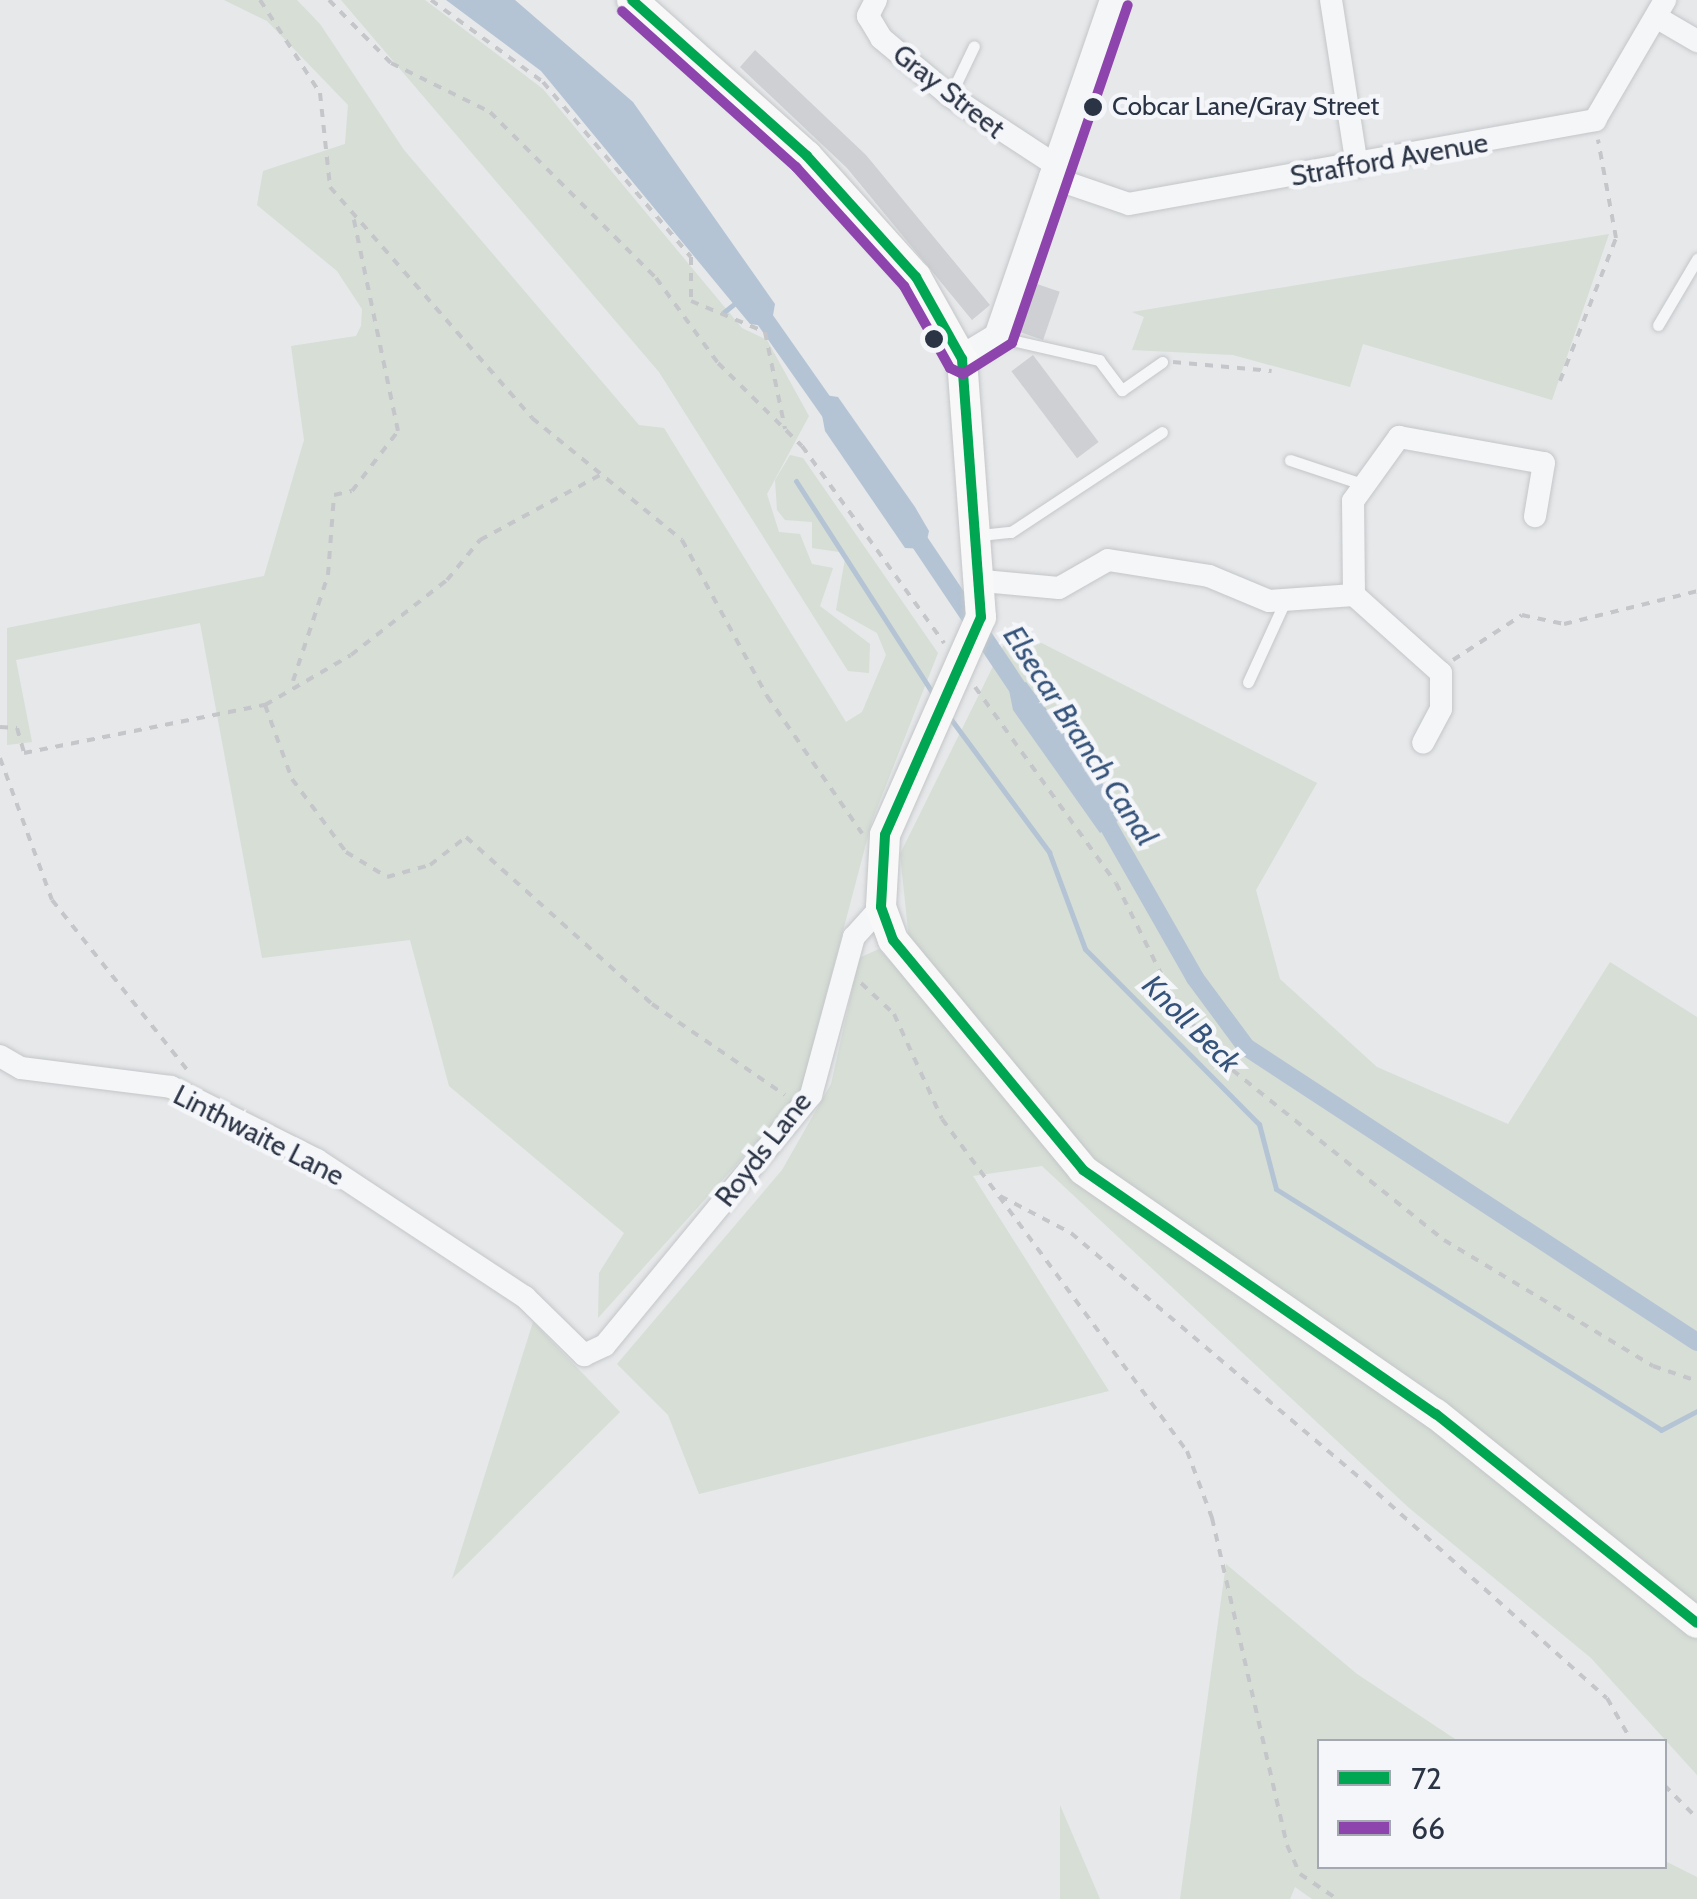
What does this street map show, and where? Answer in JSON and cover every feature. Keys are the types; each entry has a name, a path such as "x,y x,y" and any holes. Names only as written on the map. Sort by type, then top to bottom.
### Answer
{"main road":[{"path":"632,0 807,156 916,277 962,359 980,535 981,617 885,834 880,906 894,940 1083,1170 1436,1414 1697,1623"}],"street":[{"name":"Gray Street","path":"876,0 868,16 882,38 950,96 1052,170"},
{"path":"962,359 998,337 1052,170 1114,0"},
{"path":"1331,0 1356,166"},
{"path":"1595,120 1661,9 1697,40"},
{"name":"Strafford Avenue","path":"1052,170 1129,204 1595,120"},
{"path":"1354,595 1354,500 1399,438 1544,463 1536,516"},
{"path":"983,582 1059,588 1108,560 1209,576 1284,601 1354,595 1442,672 1441,709 1424,742"},
{"name":"Royds Lane","path":"584,1356 605,1345 799,1109 854,938 880,906"},
{"name":"Linthwaite Lane","path":"0,1056 21,1068 171,1087 317,1160 525,1297 584,1356"}],"lane":[{"path":"950,96 974,46"},
{"path":"1658,325 1697,259"},
{"path":"998,337 1099,360 1122,390 1162,362"},
{"path":"980,535 1011,532 1162,432"},
{"path":"1290,460 1364,485"},
{"path":"1248,682 1284,601"}],"path":[{"path":"260,0 320,94 330,186 532,418 682,540 767,696 882,866"},
{"path":"330,0 391,63 490,112 680,310 786,430 1116,883 1172,996 1220,1060 1444,1240 1652,1366 1697,1380"},
{"path":"431,0 544,82 690,257 692,300"},
{"path":"1560,381 1616,238 1595,120"},
{"path":"293,681 328,575 334,495 352,492 398,431 353,212"},
{"path":"680,310 692,300"},
{"path":"692,300 765,332 786,430"},
{"path":"1162,362 1230,360 1272,370"},
{"path":"0,727 17,728 24,753 265,705 293,681 351,654 446,580 480,540 602,474"},
{"path":"1415,649 1424,644 1465,660 1522,614 1564,624 1697,591"},
{"path":"265,705 292,778 346,852 388,877 430,864 466,838 652,1004 799,1109"},
{"path":"0,758 52,900 112,970 200,1088"},
{"path":"842,976 872,987 894,1014 942,1118 1187,1451 1212,1518 1287,1845 1300,1874 1337,1899"},
{"path":"996,1194 1071,1233 1365,1482 1607,1698 1630,1739"},
{"path":"1667,1789 1697,1818"}],"shaded area":[{"path":"224,0 297,0 320,24 404,150 639,425 664,428 846,722 862,712 886,655 877,633 836,610 846,553 812,548 812,522 785,520 777,510 775,480 790,455 803,458 938,653 872,821 800,1094 598,1318 599,1273 624,1233 449,1086 410,940 262,958 200,623 16,660 32,742 7,745 7,628 264,576 304,440 291,346 356,336 361,326 362,309 337,271 257,205 263,171 345,144 348,105 267,21"},
{"path":"341,0 425,0 543,89 742,328 767,340 809,416 767,494 779,532 800,534 812,564 833,568 820,606 870,644 869,673 848,671 659,372"},
{"path":"1609,234 1552,400 1363,344 1350,387 1233,355 1132,350 1144,317 1132,312"},
{"path":"1012,628 1317,783 1256,890 1280,979 1377,1067 1508,1124 1610,962 1697,1017 1697,1775 1591,1658 1408,1507 1042,1166 973,1176 1109,1391 699,1494 668,1415 617,1364 782,1170 831,1084 859,958 879,949 914,987 900,854"},
{"path":"533,1322 620,1412 452,1579"},
{"path":"1226,1564 1357,1674 1455,1739 1317,1739 1317,1869 1667,1869 1667,1862 1697,1877 1697,1899 1312,1899 1295,1887 1290,1899 1180,1899"},
{"path":"1060,1805 1100,1899 1060,1899"}],"water":[{"path":"446,0 515,0 633,102 775,304 771,327 750,324 541,71"},
{"path":"818,394 838,397 915,507 929,531 925,549 905,548 825,431"},
{"path":"1026,682 1126,815 1100,833 1013,710 1009,690"}],"building":[{"path":"755,50 866,155 990,305 972,320 847,168 740,67"},
{"path":"1037,284 1060,292 1043,340 1020,332"},
{"path":"1033,355 1099,442 1077,458 1011,371"}],"waterway":[{"path":"724,312 734,304"},
{"name":"Elsecar Branch Canal","path":"759,311 830,412"},
{"name":"Knoll Beck","path":"796,481 935,697"},
{"name":"Elsecar Branch Canal","path":"913,532 1030,706"},
{"name":"Knoll Beck","path":"950,718 1049,852 1085,949 1259,1124 1276,1189 1661,1430 1697,1411"},
{"name":"Elsecar Branch Canal","path":"1097,806 1195,978 1246,1047 1697,1342"}],"transit line":[{"name":"72","path":"632,0 807,156 916,277 962,359 981,617 885,835 881,907 893,940 1083,1170 1436,1414 1697,1623"},
{"name":"66","path":"622,11 796,167 904,286 950,368 963,374 1012,343 1128,5"}],"place":[{"name":"Cobcar Lane/Gray Street","path":"1093,107"}]}
